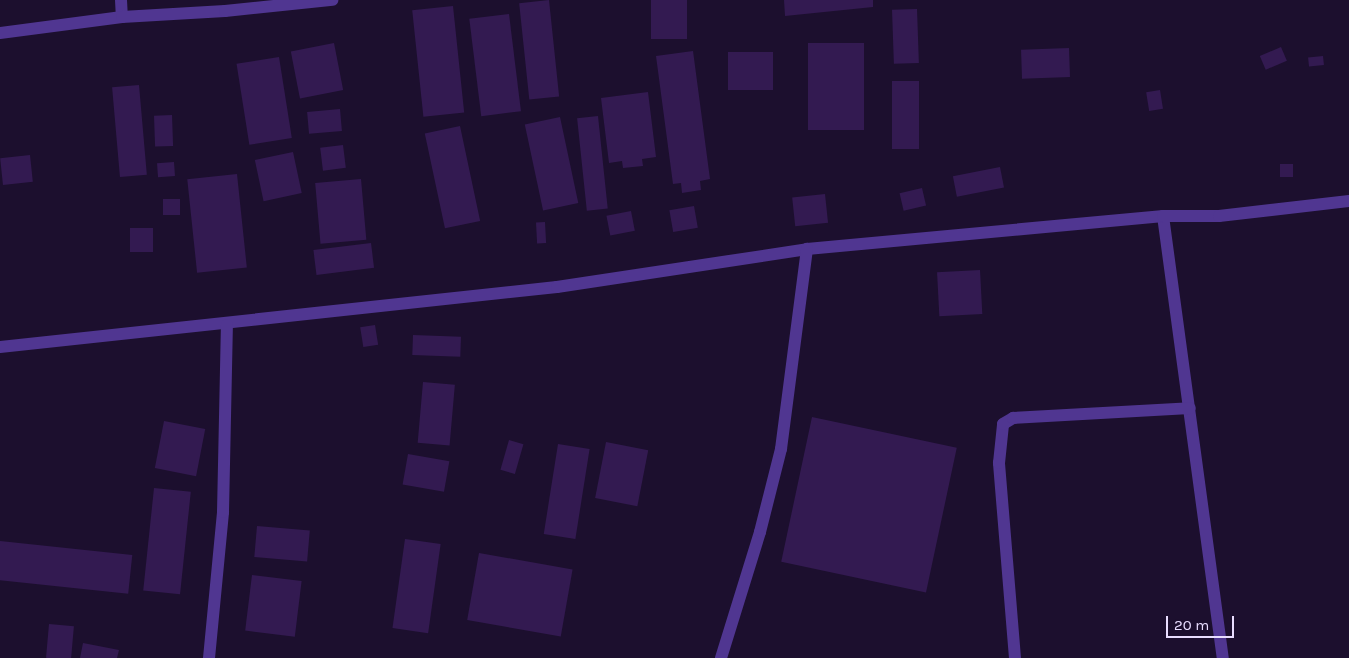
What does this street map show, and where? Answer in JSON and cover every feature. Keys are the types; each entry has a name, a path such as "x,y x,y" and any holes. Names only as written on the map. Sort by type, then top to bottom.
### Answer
{"street":[{"path":"121,0 122,17"},
{"path":"0,33 122,17 225,11 332,0"},
{"path":"0,347 557,287 807,249 1163,216 1219,216 1349,201"},
{"path":"1163,216 1223,658"},
{"path":"720,658 760,532 781,449 807,249"},
{"path":"209,658 223,512 227,324"},
{"path":"1015,658 999,463 1003,424 1013,418 1190,408"}],"building":[{"path":"549,0 559,96 529,100 519,3"},
{"path":"651,0 687,0 687,39 651,39"},
{"path":"784,0 873,0 873,7 785,16"},
{"path":"453,6 464,112 423,117 412,10"},
{"path":"917,9 919,63 894,64 892,10"},
{"path":"509,14 521,111 481,116 469,19"},
{"path":"334,43 343,90 300,99 291,51"},
{"path":"808,43 864,43 864,130 808,130"},
{"path":"1281,47 1287,61 1266,70 1260,56"},
{"path":"1069,48 1070,77 1022,79 1021,50"},
{"path":"693,51 710,179 700,181 701,190 682,193 681,183 673,184 656,56"},
{"path":"728,52 773,52 773,90 728,90"},
{"path":"1323,56 1324,65 1309,67 1308,58"},
{"path":"279,57 292,138 249,145 237,64"},
{"path":"892,81 919,81 919,149 892,149"},
{"path":"139,85 147,175 120,177 112,87"},
{"path":"1160,90 1163,109 1149,111 1146,92"},
{"path":"648,92 656,157 642,159 643,166 623,168 622,161 609,163 601,98"},
{"path":"340,109 342,131 309,134 307,112"},
{"path":"172,115 173,146 155,147 154,116"},
{"path":"598,116 608,208 587,211 577,118"},
{"path":"560,117 578,203 543,211 525,124"},
{"path":"460,126 480,221 445,228 425,133"},
{"path":"343,145 346,168 323,171 320,148"},
{"path":"293,152 302,193 264,201 255,160"},
{"path":"30,155 33,182 3,185 0,158"},
{"path":"174,162 175,176 158,177 157,163"},
{"path":"1280,164 1293,164 1293,177 1280,177"},
{"path":"1000,167 1004,188 957,197 953,176"},
{"path":"237,174 247,267 197,273 187,179"},
{"path":"361,179 366,240 320,244 315,183"},
{"path":"922,188 926,206 904,211 900,193"},
{"path":"825,194 828,223 795,226 792,197"},
{"path":"163,199 180,199 180,215 163,215"},
{"path":"694,206 698,228 673,232 669,210"},
{"path":"631,211 635,231 610,235 606,216"},
{"path":"536,222 545,222 546,243 537,243"},
{"path":"130,228 153,228 153,252 130,252"},
{"path":"371,243 374,268 316,275 313,250"},
{"path":"980,270 982,314 939,316 937,272"},
{"path":"375,325 378,345 363,347 360,327"},
{"path":"413,335 461,337 460,357 412,355"},
{"path":"423,382 455,385 450,446 418,443"},
{"path":"812,417 957,448 926,593 781,562"},
{"path":"164,421 205,429 196,476 155,468"},
{"path":"509,440 523,444 515,474 500,470"},
{"path":"606,442 648,450 637,506 595,498"},
{"path":"558,444 590,449 575,539 544,534"},
{"path":"408,454 449,461 444,492 403,485"},
{"path":"154,488 191,492 180,594 143,590"},
{"path":"257,526 310,531 307,562 254,557"},
{"path":"405,539 441,544 428,633 392,628"},
{"path":"0,541 132,555 128,594 0,580"},
{"path":"479,553 573,569 561,636 467,620"},
{"path":"252,575 302,581 295,637 245,631"},
{"path":"49,624 74,626 71,658 46,658"},
{"path":"83,643 119,650 117,658 80,658"}]}
